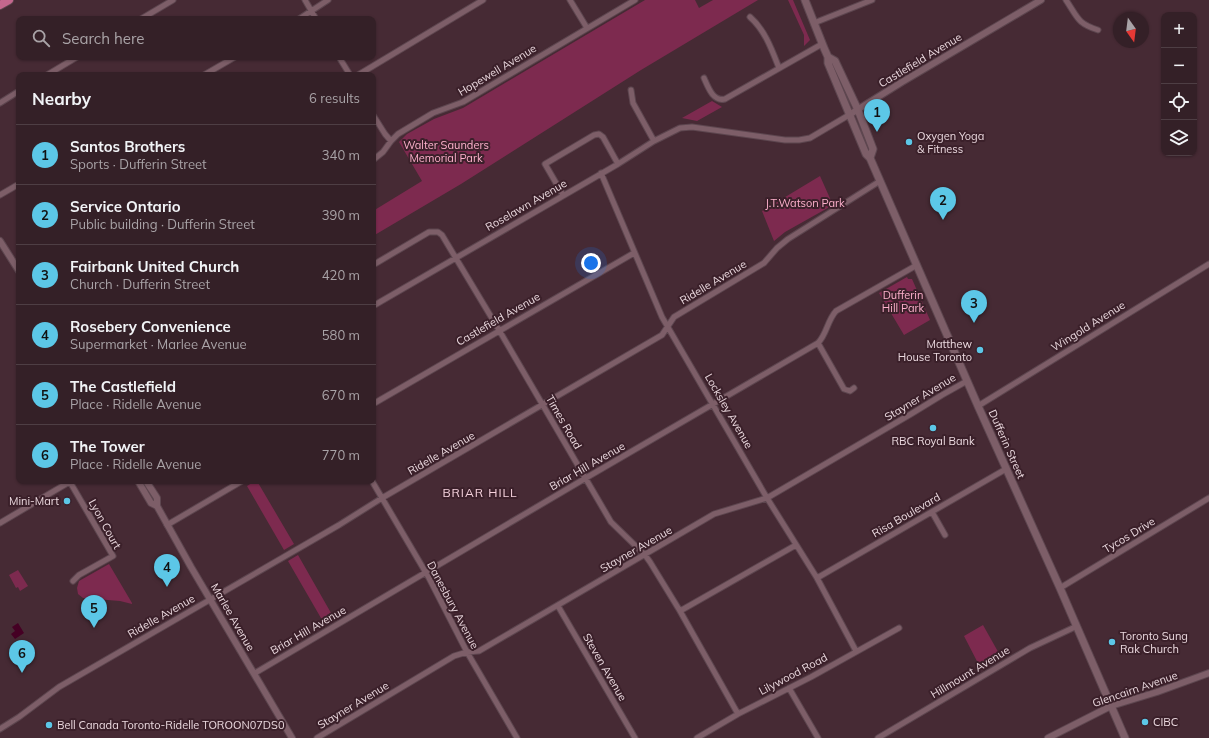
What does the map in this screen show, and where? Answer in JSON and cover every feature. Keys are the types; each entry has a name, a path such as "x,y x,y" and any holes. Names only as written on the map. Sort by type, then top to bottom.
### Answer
{"main road":[{"path":"0,6 9,0"},
{"name":"Dufferin Street","path":"804,0 828,57 828,64 849,115 866,154 870,158 1125,738"},
{"name":"Dufferin Street","path":"828,57 835,61 858,110 873,149 870,158"}],"street":[{"path":"146,16 173,0"},
{"path":"305,0 314,16"},
{"path":"304,16 328,0"},
{"path":"363,72 483,0"},
{"path":"570,0 587,28"},
{"name":"Hopewell Avenue","path":"376,158 383,152 396,136 420,121 463,102 635,0"},
{"path":"814,23 872,0"},
{"name":"Castlefield Avenue","path":"692,127 785,140 799,140 813,136 1041,0"},
{"path":"1066,0 1080,22 1086,26 1098,30"},
{"path":"750,17 758,24 769,43 779,68"},
{"path":"704,78 716,98 725,100 822,44"},
{"path":"52,72 72,60"},
{"path":"209,72 230,60"},
{"path":"341,60 348,72"},
{"path":"631,90 633,103 654,141"},
{"path":"0,103 16,93"},
{"path":"376,120 391,141"},
{"name":"Roselawn Avenue","path":"376,304 618,164 654,141 680,128 692,127"},
{"path":"563,195 545,164 596,134 602,135 618,164"},
{"name":"Locksley Avenue","path":"601,173 662,317 768,498 817,578 856,651"},
{"name":"Ridelle Avenue","path":"0,729 59,686 339,525 382,498 662,335 674,317 764,263 788,238 880,181"},
{"path":"0,195 16,186"},
{"name":"Times Road","path":"376,263 430,232 438,232 444,239 611,522 644,555 680,611 738,714"},
{"path":"0,241 16,266"},
{"name":"Castlefield Avenue","path":"376,402 634,253"},
{"name":"Wingold Avenue","path":"978,406 1209,264"},
{"path":"854,388 850,391 844,389 818,343 823,337 828,322 836,311 917,265"},
{"name":"Briar Hill Avenue","path":"254,673 818,343"},
{"name":"Stayner Avenue","path":"317,738 454,656 467,652 479,651 714,514 768,498 967,381"},
{"name":"Risa Boulevard","path":"817,578 1006,469"},
{"path":"0,523 65,484"},
{"name":"Lyon Court","path":"72,484 113,556 79,575 73,582"},
{"name":"Marlee Avenue","path":"140,484 151,502 156,506 292,738"},
{"name":"Marlee Avenue","path":"148,484 157,498 156,506"},
{"path":"167,525 237,484"},
{"name":"Danesbury Avenue","path":"374,484 426,572 467,652 517,738"},
{"name":"Tycos Drive","path":"1060,588 1209,498"},
{"path":"932,512 945,535"},
{"path":"680,611 796,545"},
{"name":"Steven Avenue","path":"558,606 635,738"},
{"name":"Hillmount Avenue","path":"878,738 1030,648 1075,627"},
{"name":"Lilywood Road","path":"696,738 899,628"},
{"name":"Glencairn Avenue","path":"1048,738 1111,706 1209,673"},
{"path":"789,688 818,738"}],"green space":[{"name":"Walter Saunders Memorial Park","path":"645,0 695,0 699,8 713,0 758,0 641,70 461,184 376,234 376,209 422,181 399,142 407,134 434,119 463,108"},
{"path":"788,0 793,0 810,40 804,46 804,35"},
{"path":"712,101 722,107 697,121 682,118"},
{"name":"J.T.Watson Park","path":"820,176 833,205 785,232 774,241 762,211"},
{"name":"Dufferin Hill Park","path":"907,277 908,279 912,279 930,320 904,335 879,293"},
{"path":"250,484 259,484 294,544 284,550 247,486"},
{"path":"298,555 335,620 325,625 288,561"},
{"path":"109,564 132,604 120,601 83,598 78,594 77,588 79,581"},
{"path":"18,570 28,586 20,591 18,587 16,588 9,575"},
{"path":"983,625 1001,657 981,669 964,636"}],"shaded area":[{"path":"18,623 24,633 15,639 11,634 15,631 12,627"}],"place":[{"name":"Santos Brothers","path":"877,132"},
{"name":"Oxygen Yoga & Fitness","path":"909,142"},
{"name":"Service Ontario","path":"943,220"},
{"name":"Fairbank United Church","path":"974,323"},
{"name":"Matthew House Toronto","path":"980,350"},
{"name":"RBC Royal Bank","path":"933,428"},
{"name":"Mini-Mart","path":"67,501"},
{"name":"Rosebery Convenience","path":"167,587"},
{"name":"The Castlefield","path":"94,628"},
{"name":"Toronto Sung Rak Church","path":"1112,642"},
{"name":"The Tower","path":"22,673"},
{"name":"CIBC","path":"1145,722"},
{"name":"Bell Canada Toronto-Ridelle TOROON07DS0","path":"49,725"}],"district":[{"name":"BRIAR HILL","path":"480,492"}]}
